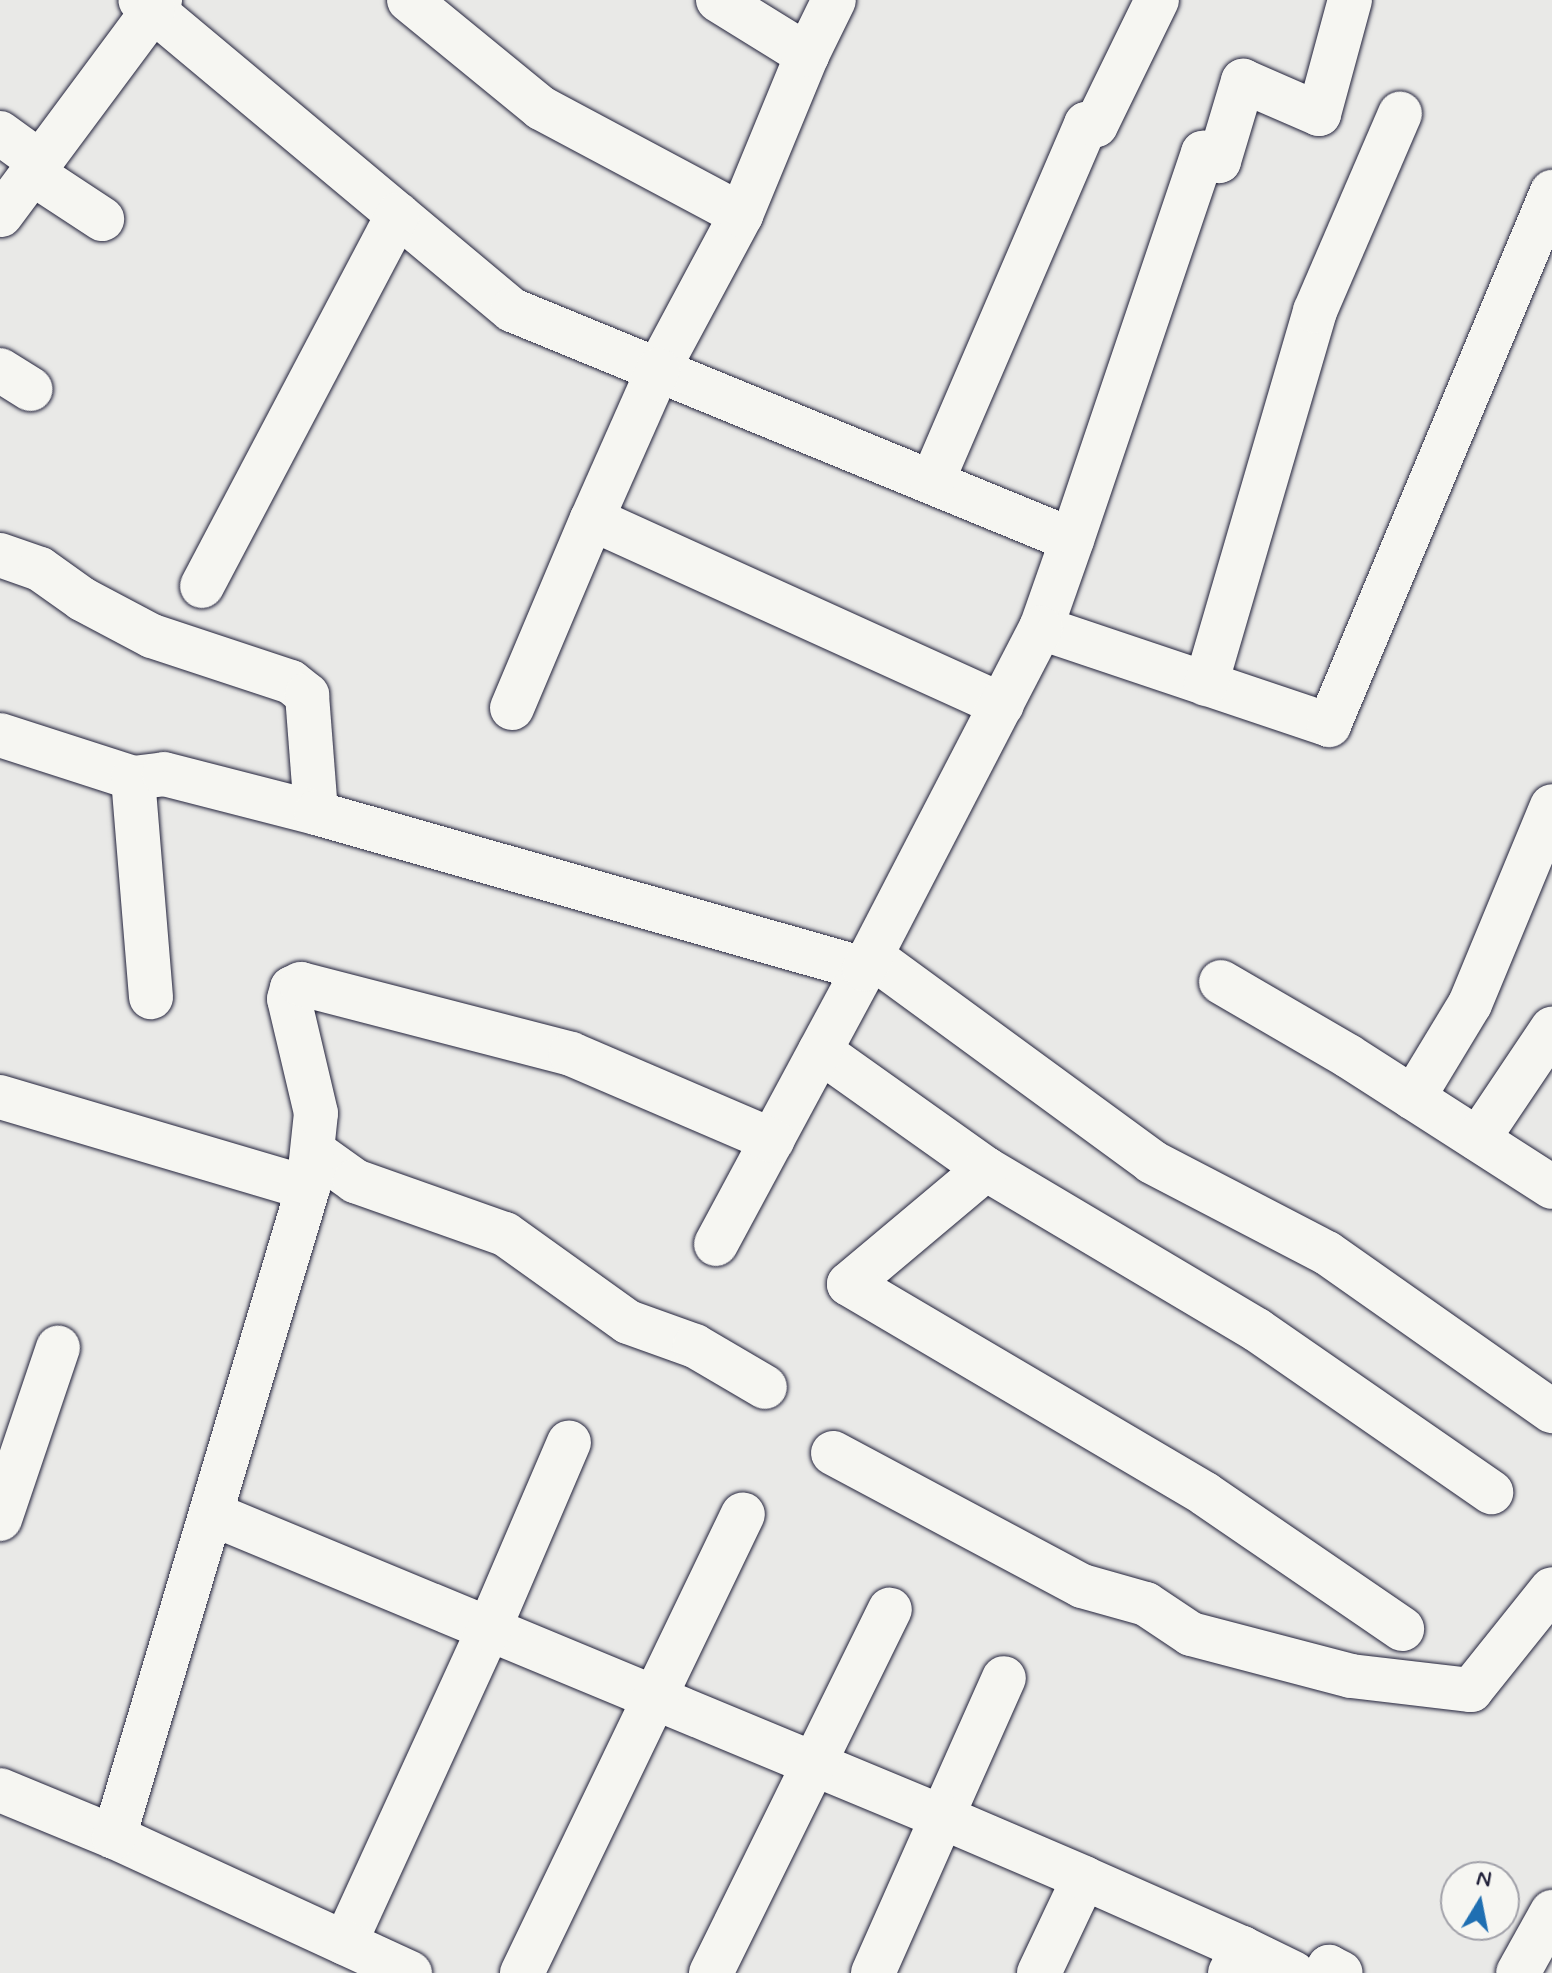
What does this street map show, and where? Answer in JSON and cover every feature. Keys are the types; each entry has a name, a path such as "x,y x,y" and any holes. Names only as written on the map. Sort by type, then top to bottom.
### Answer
{"street":[{"path":"409,0 541,108 741,215"},
{"path":"718,0 807,55"},
{"path":"512,708 658,370 741,215 807,55 834,0"},
{"path":"932,482 1086,124 1096,125 1157,0"},
{"path":"716,1244 868,962 1041,628 1203,153 1219,161 1243,81 1319,114 1350,0"},
{"path":"1,215 151,3 512,310 1072,540"},
{"path":"1206,684 1315,311 1400,114"},
{"path":"0,133 36,168 102,219"},
{"path":"1041,628 1329,725 1552,192"},
{"path":"202,586 398,215"},
{"path":"592,519 1002,705"},
{"path":"0,555 40,569 82,599 152,636 291,682 307,695 316,813"},
{"path":"0,735 133,778 164,774 868,962 1152,1162 1327,1253 1552,1411"},
{"path":"133,778 151,997"},
{"path":"1413,1098 1470,1004 1552,806"},
{"path":"1221,982 1413,1098 1552,1187"},
{"path":"114,1837 212,1514 310,1169 316,1113 289,999 292,988 301,984 571,1054 772,1140"},
{"path":"1478,1139 1551,1027"},
{"path":"820,1051 986,1169 1257,1330 1491,1492"},
{"path":"0,1097 355,1181 505,1234 628,1322 695,1346 765,1387"},
{"path":"986,1169 849,1284 1205,1494 1402,1629"},
{"path":"0,1519 58,1348"},
{"path":"345,1943 489,1629 569,1442"},
{"path":"833,1453 1082,1586 1146,1604 1191,1634 1351,1676 1471,1690 1552,1589"},
{"path":"212,1514 1084,1878 1236,1960 1293,1973"},
{"path":"522,1973 657,1699 743,1514"},
{"path":"711,1973 890,1610"},
{"path":"873,1973 1004,1678"},
{"path":"0,1790 114,1837 410,1973"},
{"path":"1039,1973 1084,1878"},
{"path":"1518,1973 1552,1912"},
{"path":"1326,1973 1329,1967 1341,1973"}]}
